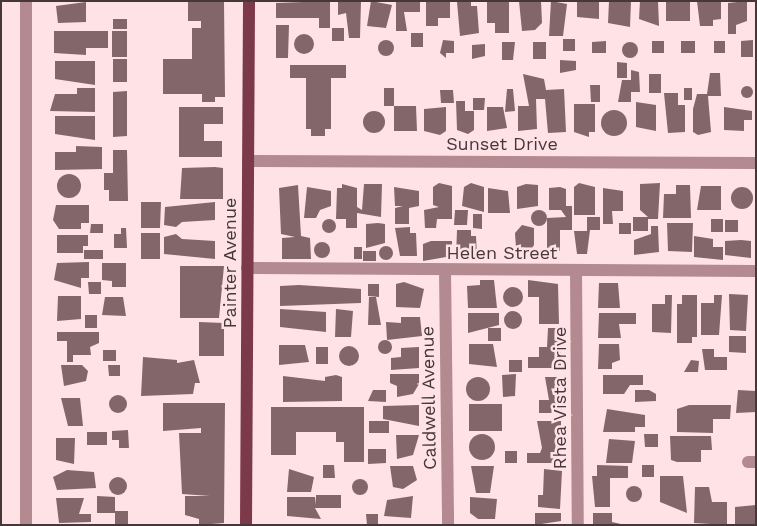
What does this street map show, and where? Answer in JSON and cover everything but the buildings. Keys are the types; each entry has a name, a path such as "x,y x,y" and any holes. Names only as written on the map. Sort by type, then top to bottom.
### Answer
{"main road":[{"name":"Painter Avenue","path":"246,525 249,1"}],"street":[{"path":"26,1 26,525"},
{"name":"Sunset Drive","path":"248,161 756,163"},
{"name":"Helen Street","path":"247,268 756,271"},
{"name":"Caldwell Avenue","path":"445,270 448,525"},
{"name":"Rhea Vista Drive","path":"576,270 578,525"}]}
